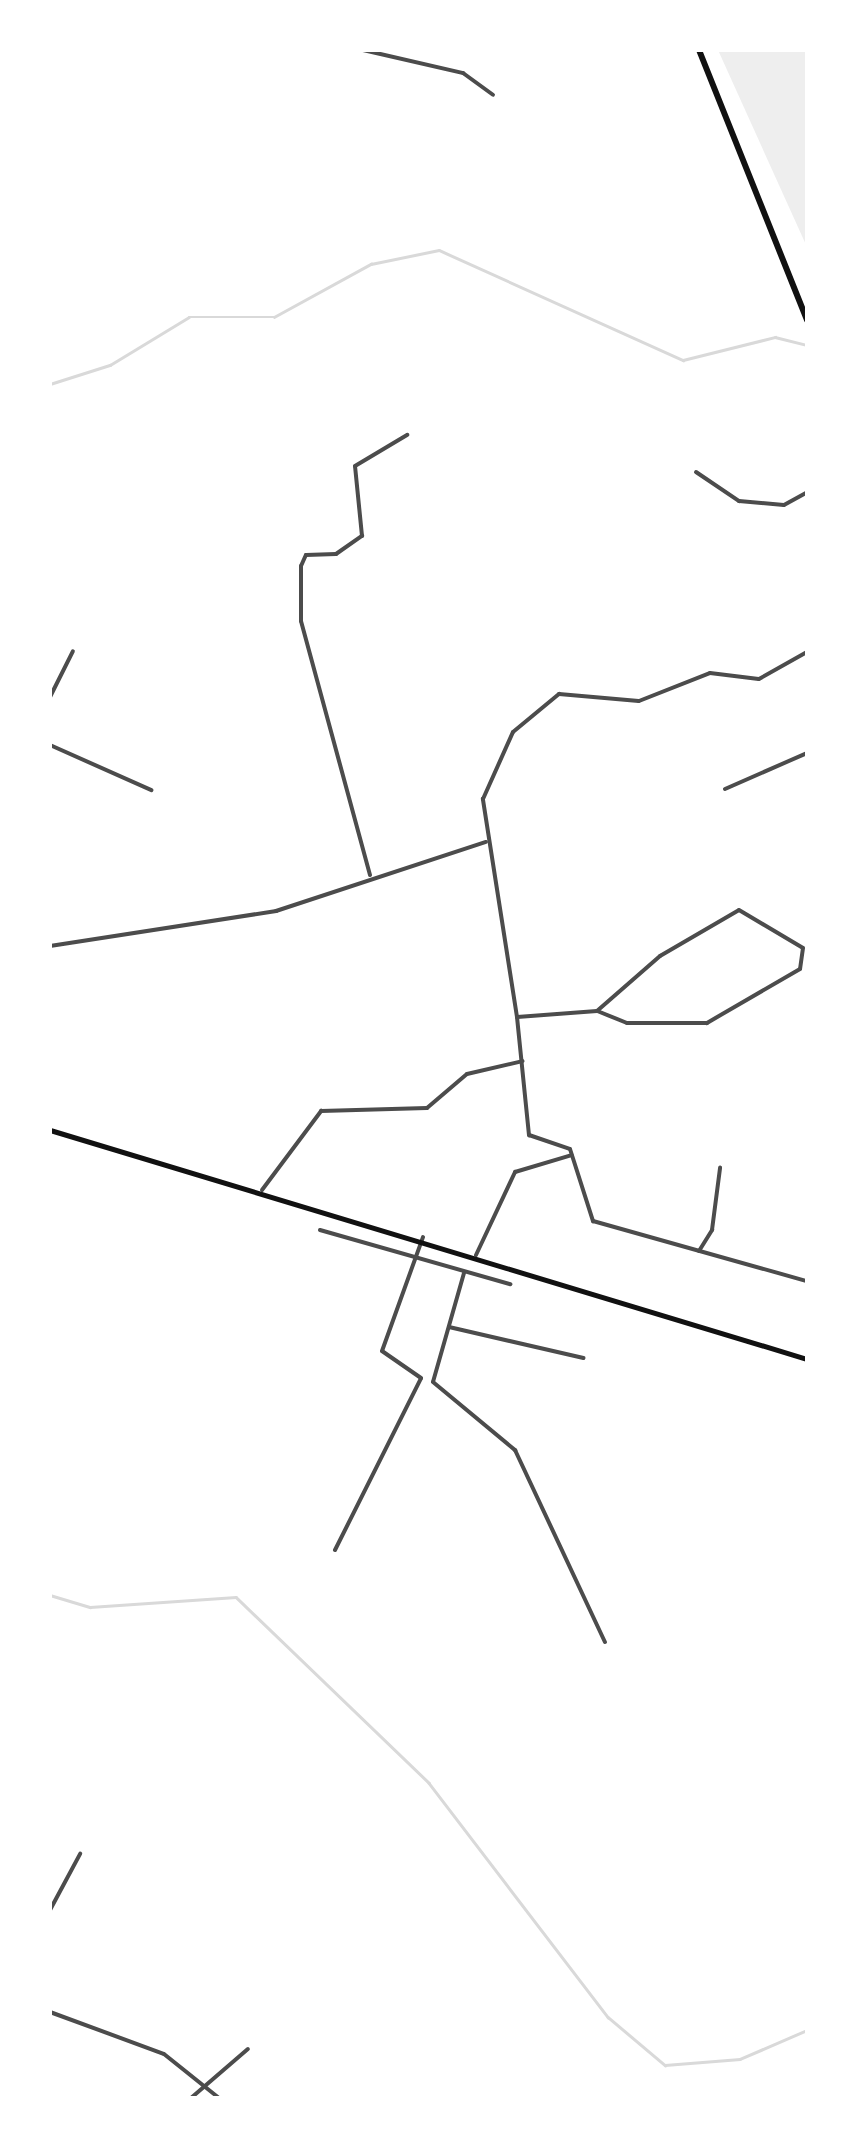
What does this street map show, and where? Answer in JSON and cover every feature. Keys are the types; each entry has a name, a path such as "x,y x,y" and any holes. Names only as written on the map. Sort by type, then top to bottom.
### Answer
{"highway":[{"path":"698,50 807,320"}],"main road":[{"path":"50,1130 423,1237 807,1359"}],"street":[{"path":"263,50 276,50"},
{"path":"363,50 463,73 493,95"},
{"path":"370,875 301,621 300,566 306,555 336,554 362,536 367,522 352,470 407,435"},
{"path":"696,472 739,500 784,505 807,492"},
{"path":"50,697 73,650"},
{"path":"807,652 759,679 710,673 638,702 550,696 514,732 488,779 486,842 524,1060 529,1135 560,1140 572,1155 593,1221 807,1281"},
{"path":"50,744 151,790"},
{"path":"725,790 807,753"},
{"path":"50,946 251,917 370,875 486,842"},
{"path":"517,1017 596,1011 627,1023 724,1019 800,969 805,947 739,910 660,956 596,1011"},
{"path":"262,1190 321,1111 427,1108 466,1074 524,1060"},
{"path":"476,1256 508,1180 572,1155"},
{"path":"699,1252 712,1230 720,1168"},
{"path":"320,1230 414,1260 510,1284"},
{"path":"423,1237 382,1352 433,1382 515,1450 605,1642"},
{"path":"433,1382 464,1273"},
{"path":"449,1327 584,1358"},
{"path":"335,1550 421,1378"},
{"path":"50,1910 80,1854"},
{"path":"50,2012 164,2054 219,2098"},
{"path":"191,2098 248,2049"}],"shaded area":[{"path":"718,50 807,50 807,247"}],"waterway":[{"path":"50,384 110,365 189,317 274,317 371,264 439,250 683,360 775,337 807,345"},
{"path":"50,1595 90,1607 236,1597 429,1783 608,2017 665,2065 740,2059 807,2030"}]}
